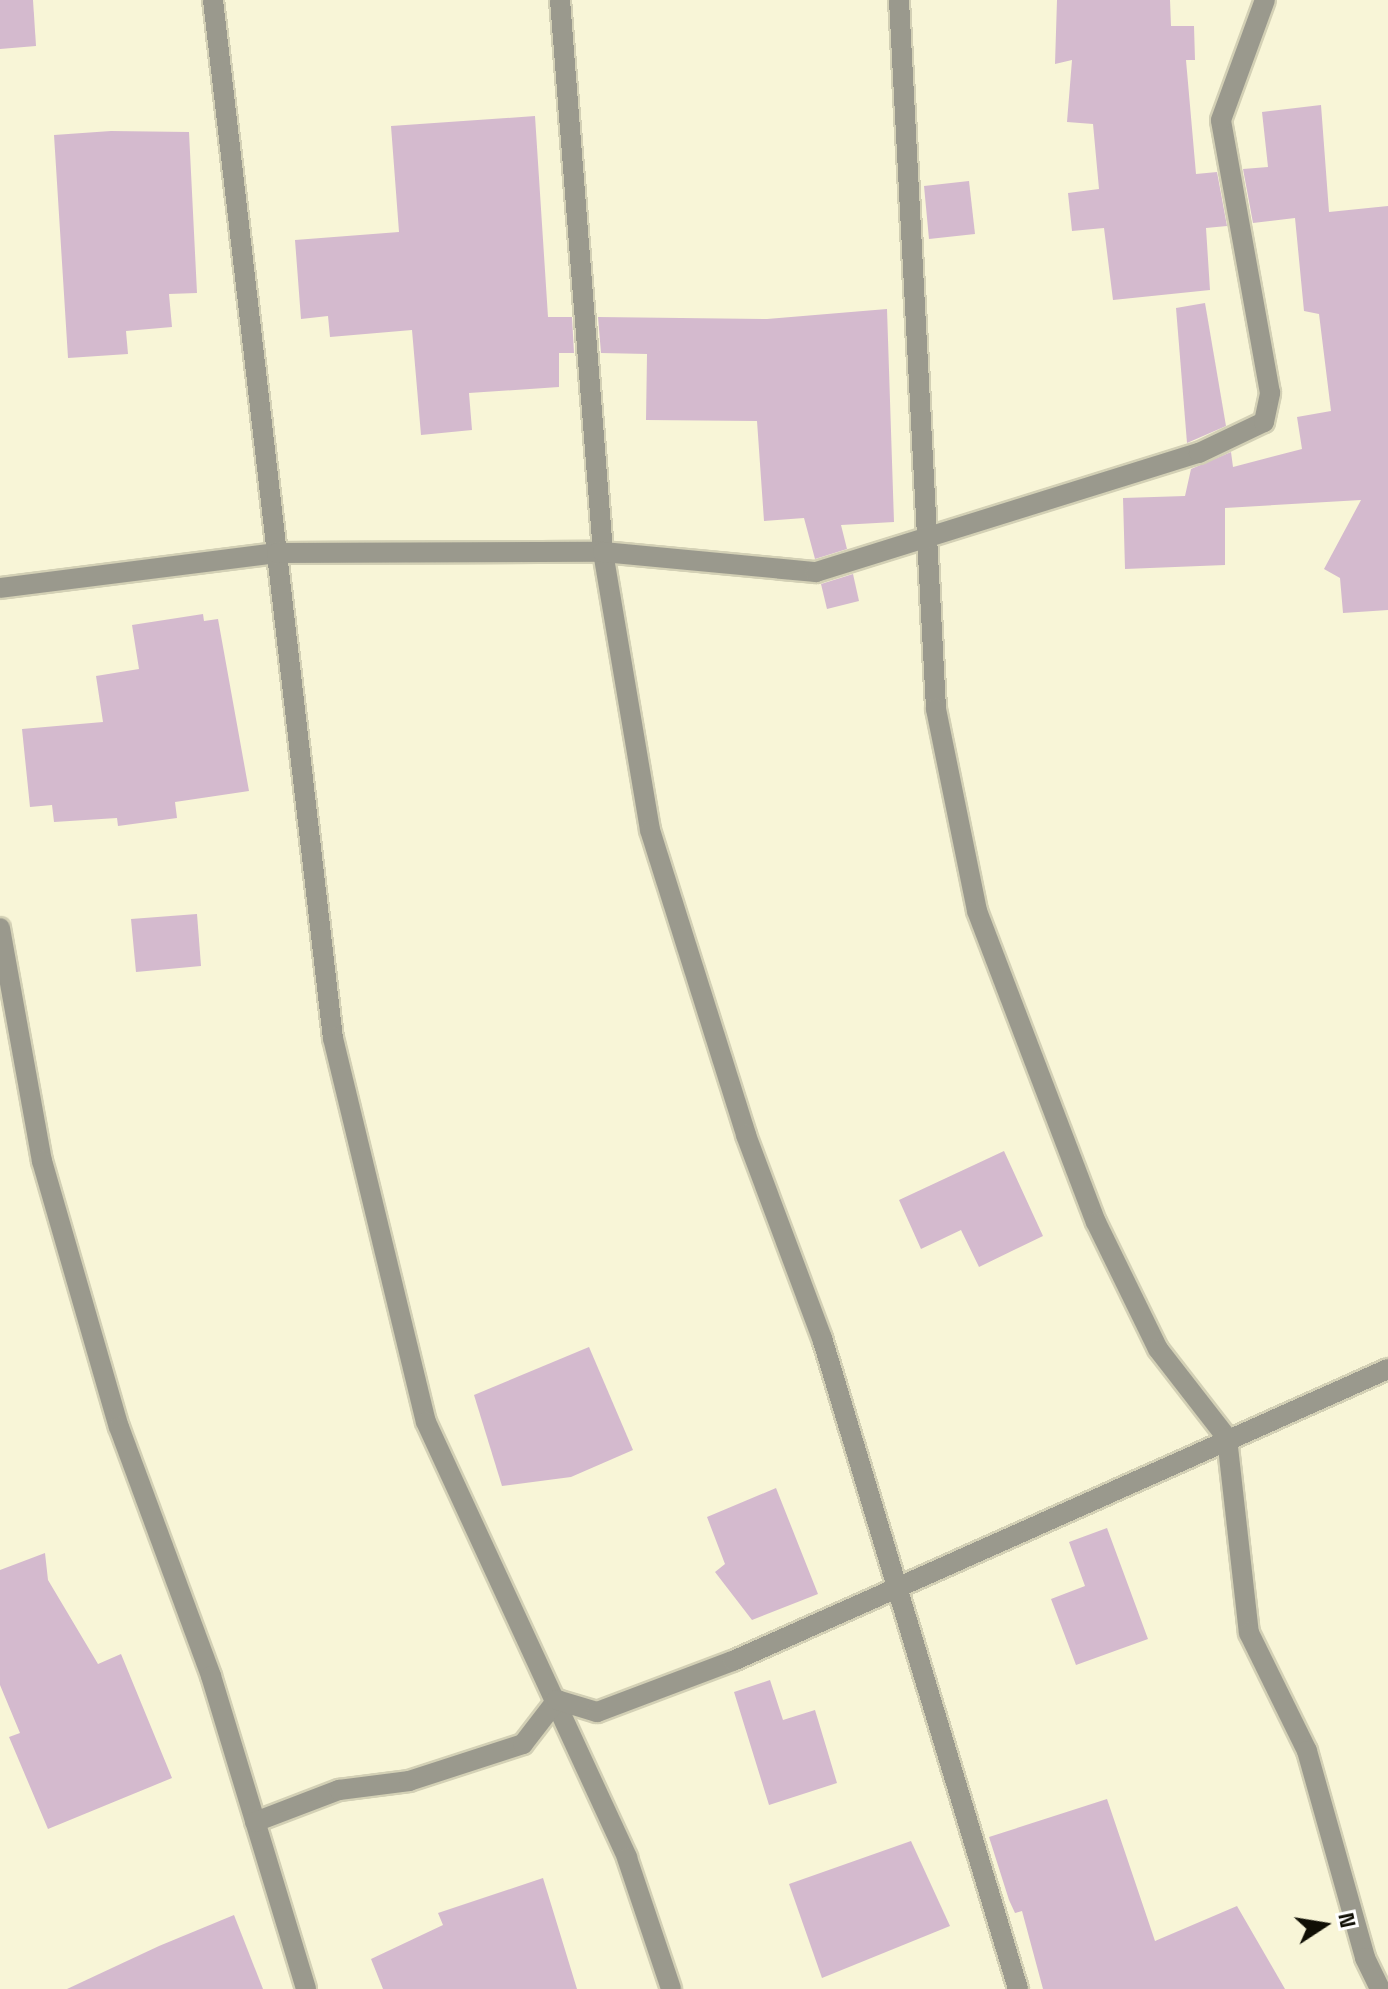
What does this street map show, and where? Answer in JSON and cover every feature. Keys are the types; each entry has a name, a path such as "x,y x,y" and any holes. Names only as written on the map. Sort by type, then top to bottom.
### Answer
{"street":[{"path":"213,0 333,1038 426,1422 557,1700 627,1858 671,1989"},
{"path":"560,0 603,552 666,895 822,1338 1018,1989"},
{"path":"899,0 932,537 936,709 977,911 1096,1222 1158,1349 1227,1438 1249,1633 1307,1751 1365,1958 1380,1989"},
{"path":"0,588 277,553 603,552 816,572 1199,453 1264,422 1270,393 1221,120 1265,0"},
{"path":"0,928 42,1161 119,1427 211,1676 306,1989"},
{"path":"557,1700 597,1712 733,1661 895,1585 1388,1369"},
{"path":"255,1822 339,1790 409,1781 523,1744 557,1700"}],"building":[{"path":"0,0 33,0 36,46 0,49"},
{"path":"1057,0 1170,0 1171,26 1194,26 1195,60 1186,60 1196,174 1217,172 1227,226 1206,228 1210,290 1113,300 1104,228 1072,231 1068,193 1099,189 1093,124 1067,122 1072,60 1055,64"},
{"path":"1321,105 1329,212 1388,206 1388,610 1343,613 1340,578 1324,569 1361,500 1225,508 1225,565 1125,569 1123,498 1185,496 1191,469 1231,452 1233,467 1302,449 1297,417 1331,411 1319,314 1304,311 1295,218 1253,223 1243,169 1268,167 1262,112"},
{"path":"535,116 548,317 572,317 574,353 559,353 559,387 469,393 472,430 421,435 412,330 330,337 328,316 301,319 295,240 399,232 391,126"},
{"path":"111,131 189,132 197,293 169,294 172,327 126,331 128,354 68,358 54,135"},
{"path":"969,181 975,234 929,239 924,186"},
{"path":"1205,303 1226,426 1187,443 1176,308"},
{"path":"887,309 894,522 841,525 847,549 815,559 804,518 764,521 757,421 646,420 647,354 601,353 598,317 767,319"},
{"path":"853,574 859,601 827,609 821,584"},
{"path":"203,614 204,621 218,619 249,791 175,802 177,818 118,826 117,818 54,822 52,805 30,807 22,729 103,722 96,676 139,669 132,625"},
{"path":"197,914 201,966 136,972 131,919"},
{"path":"1004,1151 1043,1236 979,1267 961,1230 921,1249 899,1200"},
{"path":"589,1347 633,1450 571,1477 502,1486 474,1395"},
{"path":"776,1488 818,1594 752,1620 715,1572 725,1564 707,1517"},
{"path":"1107,1528 1148,1639 1076,1665 1051,1599 1085,1586 1069,1542"},
{"path":"45,1553 48,1580 98,1664 121,1654 172,1778 48,1829 9,1737 20,1733 0,1685 0,1570"},
{"path":"770,1680 783,1720 815,1710 837,1783 769,1805 734,1692"},
{"path":"1107,1799 1155,1941 1237,1906 1285,1989 1043,1989 1022,1911 1015,1913 1009,1900 989,1837"},
{"path":"911,1841 950,1926 822,1978 789,1884"},
{"path":"543,1878 577,1989 383,1989 371,1959 443,1925 438,1913"},
{"path":"234,1915 263,1989 67,1989 159,1946"}]}
